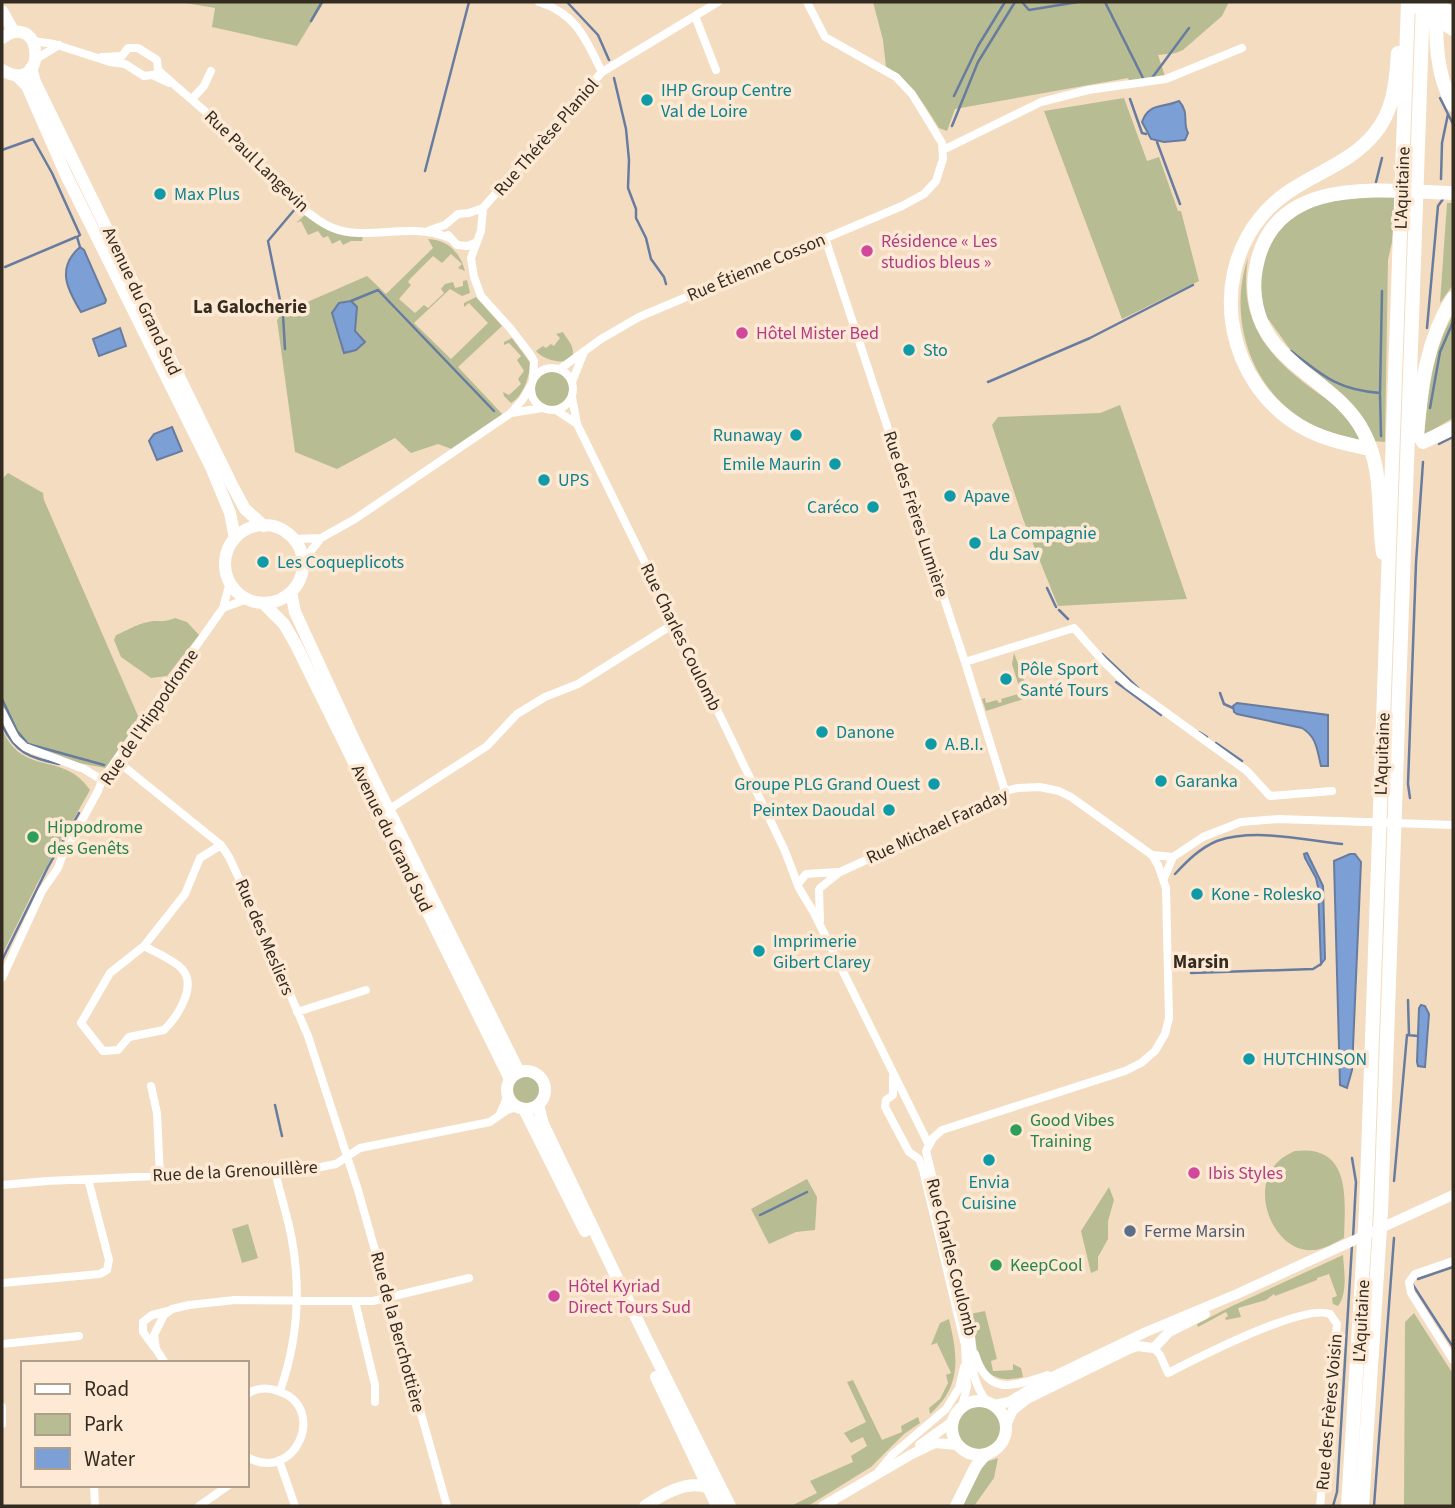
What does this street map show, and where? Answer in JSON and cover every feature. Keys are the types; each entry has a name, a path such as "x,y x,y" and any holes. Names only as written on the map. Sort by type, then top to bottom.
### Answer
{"highway":[{"name":"L'Aquitaine","path":"1348,1506 1367,1199 1388,589 1409,192 1423,2"},
{"path":"1434,2 1453,15"},
{"path":"1434,2 1440,70 1453,105"},
{"name":"L'Aquitaine","path":"1362,1506 1381,1200 1407,472 1409,6"},
{"path":"1409,6 1453,29"},
{"path":"1375,448 1337,442 1313,433 1286,416 1263,394 1247,369 1236,342 1231,316 1231,294 1244,243 1271,206 1298,184 1356,152 1381,126 1392,100 1398,53 1408,29"},
{"path":"1388,589 1380,531 1378,478 1373,454 1360,425 1344,404 1288,358 1267,331 1255,299 1256,264 1260,250 1275,225 1293,209 1317,198 1351,191 1453,193"},
{"path":"1407,472 1415,463 1426,362 1434,334 1453,298"},
{"path":"1423,442 1453,428"}],"main road":[{"path":"2,11 8,35 24,34 33,41"},
{"name":"Avenue du Grand Sud","path":"33,41 36,47 35,82 232,485 245,509 264,526"},
{"path":"6,73 34,64"},
{"name":"Avenue du Grand Sud","path":"6,73 27,86 66,175 211,467 230,513 235,538"},
{"path":"264,526 280,529 293,539 300,549 303,561 300,578 291,592 278,601 263,603 247,599 237,592 226,571 226,559 235,538 248,529 264,526"},
{"name":"Avenue du Grand Sud","path":"291,592 293,606 302,627 515,1076"},
{"name":"Avenue du Grand Sud","path":"263,603 284,624 296,645 515,1076"},
{"path":"521,1108 538,1105 545,1096 542,1080 535,1073 515,1076 508,1095 521,1108 717,1506"},
{"path":"538,1105 543,1124 603,1250 730,1506"},
{"path":"956,1506 985,1454 1001,1443 1006,1424 1000,1410 990,1403 970,1402 962,1406 952,1422 951,1430 970,1477"},
{"path":"960,1447 969,1454 985,1454"},
{"path":"645,1506 686,1486 696,1484 709,1488"}],"street":[{"path":"539,2 559,9 568,16 583,34 602,72"},
{"name":"Rue Thérèse Planiol","path":"483,208 602,72 718,2"},
{"path":"807,2 825,37 896,77 912,94 942,143 943,150 1041,102 1079,92 1166,79 1242,48"},
{"path":"695,16 716,70"},
{"name":"Rue Paul Langevin","path":"33,41 123,60 144,76 155,73 192,99 288,194 332,228 349,232 427,231 449,238"},
{"path":"34,64 58,45"},
{"name":"Rue Paul Langevin","path":"123,60 128,48 138,48 157,60 155,73"},
{"path":"192,99 204,86 211,71"},
{"name":"Rue Étienne Cosson","path":"557,369 620,326 651,311 902,206 936,181 943,150"},
{"path":"457,245 467,246 480,236 483,208 458,214 448,227 449,238 471,266 481,296 527,349 572,382"},
{"path":"469,213 475,216 481,225"},
{"name":"Rue Paul Langevin","path":"427,231 450,222"},
{"name":"Rue des Frères Lumière","path":"825,238 1005,791"},
{"path":"471,266 475,242"},
{"path":"527,349 534,362 533,398 542,408"},
{"path":"556,410 562,408 572,397 572,382 583,352"},
{"path":"303,561 321,538 372,508 511,413 543,370 557,369"},
{"name":"Rue Charles Coulomb","path":"572,397 577,424 785,851 798,884 893,1076 903,1091 928,1148 974,1350 974,1380 990,1403"},
{"path":"511,413 542,408 556,410 577,424"},
{"path":"293,539 321,538"},
{"name":"Rue de l'Hippodrome","path":"2,978 42,891 58,869 99,791 102,779 223,608 230,582"},
{"path":"223,608 247,599"},
{"path":"388,810 486,746 517,714 545,697 578,684 675,623"},
{"path":"965,662 1074,628 1128,685 1247,771 1270,796 1332,791"},
{"path":"2,712 16,739 25,747 84,769 102,779"},
{"name":"Rue des Mesliers","path":"117,761 221,845 229,857 308,1036 346,1158"},
{"name":"Rue Michael Faraday","path":"819,889 840,872 986,805 1005,791 1040,787 1063,792 1152,856 1164,878 1170,1011 1165,1034 1155,1051 1141,1063 1125,1071 943,1130 928,1148"},
{"path":"1164,878 1173,857 1203,837 1241,822 1269,819 1453,825"},
{"path":"144,946 181,968 187,984 186,996 164,1030 129,1037 118,1049 103,1051 82,1022 110,973 144,946 185,894 200,858 221,845"},
{"name":"Rue Charles Coulomb","path":"785,851 819,881 821,928"},
{"path":"1152,856 1173,857"},
{"name":"Rue Michael Faraday","path":"808,874 840,872"},
{"path":"798,884 808,874"},
{"path":"804,895 812,895 819,889"},
{"path":"297,1012 366,990"},
{"name":"Rue Charles Coulomb","path":"893,1076 893,1095 885,1103 886,1110 909,1152 916,1156 923,1170 963,1335 967,1387 962,1406"},
{"path":"151,1086 157,1113 160,1176"},
{"path":"500,1114 508,1095"},
{"path":"893,1095 905,1099"},
{"name":"Rue de la Grenouillère","path":"2,1185 310,1169 336,1164 360,1148 490,1122 500,1114 521,1108"},
{"name":"Rue Charles Coulomb","path":"916,1156 928,1148"},
{"name":"Rue de la Berchottière","path":"346,1158 366,1214 447,1506"},
{"path":"275,1171 292,1241 297,1300 290,1355 280,1391"},
{"path":"2,1283 100,1274 107,1270 109,1260 88,1179"},
{"path":"990,1403 1009,1402 1074,1367 1453,1195"},
{"path":"1453,1261 1415,1274 1409,1282 1411,1293 1453,1360"},
{"path":"164,1361 143,1332 143,1322 152,1315 189,1305 223,1301 373,1301 469,1278"},
{"path":"1006,1424 1013,1410 1027,1399 1129,1349 1153,1346 1169,1332 1237,1294"},
{"path":"355,1301 375,1385 375,1402"},
{"path":"156,1349 156,1328 168,1311"},
{"name":"Rue des Frères Voisin","path":"1153,1346 1168,1373 1247,1335 1313,1312 1330,1314 1337,1324 1320,1506"},
{"path":"1147,1333 1141,1342 1153,1346"},
{"path":"1147,1333 1158,1337 1153,1346"},
{"path":"2,1344 79,1336"},
{"path":"974,1350 985,1377 992,1383 1003,1386 1074,1367"},
{"path":"874,1478 892,1455 946,1409 959,1388 966,1361"},
{"path":"248,1394 262,1388 280,1391 292,1398 299,1407 304,1427 296,1448 279,1460 248,1461"},
{"path":"2,1407 2,1424"},
{"path":"912,1454 918,1446 952,1422"},
{"path":"823,1506 934,1443 943,1442 960,1447"},
{"path":"279,1460 295,1506"},
{"path":"94,1487 95,1506"},
{"path":"199,1506 210,1504 227,1487"}],"green space":[{"path":"180,2 324,2 297,46 212,27 215,8"},
{"path":"873,2 1229,2 1222,16 1183,50 1158,55 1166,79 1131,86 1128,78 955,109 947,131 939,128 910,87 886,67 883,40"},
{"path":"1124,98 1147,161 1159,157 1178,211 1181,211 1199,281 1122,319 1044,111"},
{"path":"1395,195 1388,260 1385,442 1373,441 1300,363 1269,320 1265,320 1258,276 1275,231 1318,200"},
{"path":"1447,203 1453,203 1453,285 1440,303"},
{"path":"305,215 332,231 363,236 362,241 351,241 343,245 340,240 332,244 328,236 323,238 318,231 308,235 301,221 296,223"},
{"path":"428,239 442,242 452,248 460,258 465,271 458,268 462,264 451,254 442,263 433,256 410,279 408,282 411,285 399,299 415,313 424,305 428,308 444,293 441,289 445,284 453,282 455,288 463,286 463,281 467,280 470,293 462,296 450,289 414,323 451,359 488,323 469,303 464,307 464,303 476,297 502,326 458,367 505,417 457,451 438,444 411,453 395,438 337,469 295,452 277,320 282,313 367,276 386,294 433,248"},
{"path":"1248,258 1246,277 1249,310 1262,339 1283,365 1344,414 1363,441 1332,433 1302,419 1268,388 1256,369 1242,325 1242,280"},
{"path":"1453,315 1453,418 1424,435 1429,389 1436,358"},
{"path":"563,332 572,347 571,358 554,361 536,351 543,346 554,346 560,338 556,334"},
{"path":"512,338 531,364 522,391 511,403 503,392 509,395 521,384 518,379 524,371 517,360 521,356 509,343 504,345 504,342"},
{"path":"552,372 564,377 569,389 564,401 552,406 540,401 535,389 540,377"},
{"path":"1120,405 1187,599 1058,606 1023,519 992,425 998,417 1100,413"},
{"path":"8,473 43,493 142,725 111,769 63,760 25,747 2,712 2,479"},
{"path":"175,618 187,622 199,635 167,676 151,678 121,657 114,640 116,635 144,623"},
{"path":"1014,653 1030,697 986,711 982,699 985,698 986,703 997,700 999,703 1002,702 1001,699 1021,693 1012,664"},
{"name":"Hippodrome des Genêts","path":"2,729 21,754 68,770 90,790 37,884 2,955"},
{"path":"527,1075 537,1079 541,1089 537,1099 527,1103 517,1099 513,1089 517,1079"},
{"path":"1295,1151 1314,1151 1327,1156 1336,1165 1341,1178 1345,1207 1344,1238 1321,1249 1298,1248 1285,1239 1274,1226 1267,1210 1265,1193 1268,1176 1278,1162"},
{"path":"807,1179 817,1197 815,1230 796,1232 769,1244 751,1209"},
{"path":"1109,1187 1114,1200 1108,1221 1108,1239 1098,1257 1098,1270 1091,1273 1081,1231"},
{"path":"248,1224 258,1258 242,1263 232,1229"},
{"path":"1343,1255 1344,1288 1338,1306 1333,1304 1332,1298 1337,1296 1329,1274 1275,1296 1274,1294 1266,1300 1238,1308 1241,1317 1226,1320 1226,1312 1198,1327 1197,1324 1230,1307"},
{"path":"985,1311 997,1359 991,1361 993,1371 1013,1370 1013,1364 1021,1368 1023,1377 996,1377 982,1363 970,1314"},
{"path":"1414,1313 1453,1374 1453,1506 1404,1506 1405,1322"},
{"path":"949,1319 955,1370 948,1393 930,1414 929,1408 940,1399 948,1383 946,1375 951,1373 937,1343 931,1345 940,1323"},
{"path":"853,1380 882,1440 902,1432 901,1426 918,1417 920,1423 904,1434 871,1467 808,1506 791,1506 817,1493 810,1481 853,1462 851,1456 867,1446 863,1437 851,1443 844,1433 866,1422 847,1382"},
{"path":"979,1405 995,1411 1001,1427 995,1443 979,1449 963,1443 957,1427 963,1411"},
{"path":"998,1458 994,1478 974,1506 963,1506 983,1463"}],"water":[{"path":"1179,101 1185,113 1188,133 1185,140 1164,142 1151,139 1142,122 1145,116 1153,108"},
{"path":"80,247 84,250 106,300 105,303 81,312 66,279 68,263"},
{"path":"351,301 357,307 355,331 365,342 356,350 344,353 332,313 339,303"},
{"path":"120,328 126,346 99,356 93,339"},
{"path":"172,427 182,451 157,460 149,441 154,434"},
{"path":"1237,703 1328,715 1328,766 1321,766 1314,740 1302,728 1237,714 1233,706"},
{"path":"1307,853 1323,886 1325,959 1321,964 1318,887 1305,858 1304,854"},
{"path":"1355,854 1361,862 1352,1070 1347,1088 1340,1085 1334,861"},
{"path":"1421,1005 1425,1006 1429,1014 1425,1067 1418,1066 1417,1062"}],"waterway":[{"path":"311,21 322,2"},
{"path":"425,171 469,2"},
{"path":"567,2 598,35 609,60"},
{"path":"954,96 978,46 1005,2"},
{"path":"952,126 978,62 1015,2"},
{"path":"1022,2 1029,10 1078,2"},
{"path":"1105,2 1144,80"},
{"path":"1152,78 1189,28"},
{"path":"614,78 626,129 628,188 651,259 666,284"},
{"path":"1440,98 1453,124"},
{"path":"1130,99 1142,133 1146,134"},
{"path":"1441,179 1442,143 1448,114"},
{"path":"2,150 33,139 52,173 80,235 77,237 80,247"},
{"path":"1157,142 1180,204"},
{"path":"1376,182 1382,158"},
{"path":"1427,328 1438,206 1443,199"},
{"path":"280,300 268,241 295,209"},
{"path":"5,267 76,237"},
{"path":"988,382 1090,338 1193,285"},
{"path":"351,301 378,290 494,411"},
{"path":"1291,351 1312,368 1342,385 1380,393 1382,291"},
{"path":"283,315 285,349"},
{"path":"1430,408 1440,352 1453,322"},
{"path":"1380,394 1381,436"},
{"path":"1439,444 1453,437"},
{"path":"1410,798 1408,784 1416,563 1423,462"},
{"path":"1047,588 1056,607"},
{"path":"1059,610 1068,619"},
{"path":"1102,654 1138,688"},
{"path":"1116,682 1161,715"},
{"path":"1220,693 1224,704 1233,708"},
{"path":"2,699 17,731 28,744 104,765"},
{"path":"2,725 7,735 24,753 59,764"},
{"path":"1199,732 1207,737"},
{"path":"1216,743 1242,761"},
{"path":"2,960 48,867 79,813"},
{"path":"1175,874 1205,847 1232,837 1279,836 1342,844"},
{"path":"1191,973 1313,969 1321,964"},
{"path":"1408,1000 1409,1035"},
{"path":"1394,1181 1407,1035 1418,1036"},
{"path":"275,1105 282,1136"},
{"path":"1352,1158 1356,1182 1353,1238"},
{"path":"760,1215 807,1192"},
{"path":"1374,1506 1394,1238"},
{"path":"1333,1506 1337,1492 1352,1245"},
{"path":"1418,1279 1453,1267"},
{"path":"1413,1285 1453,1347"}],"place":[{"name":"IHP Group Centre Val de Loire","path":"647,100"},
{"name":"Max Plus","path":"160,194"},
{"name":"Résidence « Les studios bleus »","path":"867,251"},
{"name":"Hôtel Mister Bed","path":"742,333"},
{"name":"Sto","path":"909,350"},
{"name":"Runaway","path":"796,435"},
{"name":"Emile Maurin","path":"835,464"},
{"name":"UPS","path":"544,480"},
{"name":"Apave","path":"950,496"},
{"name":"Caréco","path":"873,507"},
{"name":"La Compagnie du Sav","path":"975,543"},
{"name":"Les Coqueplicots","path":"263,562"},
{"name":"Pôle Sport Santé Tours","path":"1006,679"},
{"name":"Danone","path":"822,732"},
{"name":"A.B.I.","path":"931,744"},
{"name":"Garanka","path":"1161,781"},
{"name":"Groupe PLG Grand Ouest","path":"934,784"},
{"name":"Peintex Daoudal","path":"889,810"},
{"name":"Hippodrome des Genêts","path":"33,837"},
{"name":"Kone - Rolesko","path":"1197,894"},
{"name":"Imprimerie Gibert Clarey","path":"759,951"},
{"name":"HUTCHINSON","path":"1249,1059"},
{"name":"Good Vibes Training","path":"1016,1130"},
{"name":"Envia Cuisine","path":"989,1160"},
{"name":"Ibis Styles","path":"1194,1173"},
{"name":"Ferme Marsin","path":"1130,1231"},
{"name":"KeepCool","path":"996,1265"},
{"name":"Hôtel Kyriad Direct Tours Sud","path":"554,1296"}],"district":[{"name":"La Galocherie","path":"250,306"},
{"name":"Marsin","path":"1201,961"}]}
